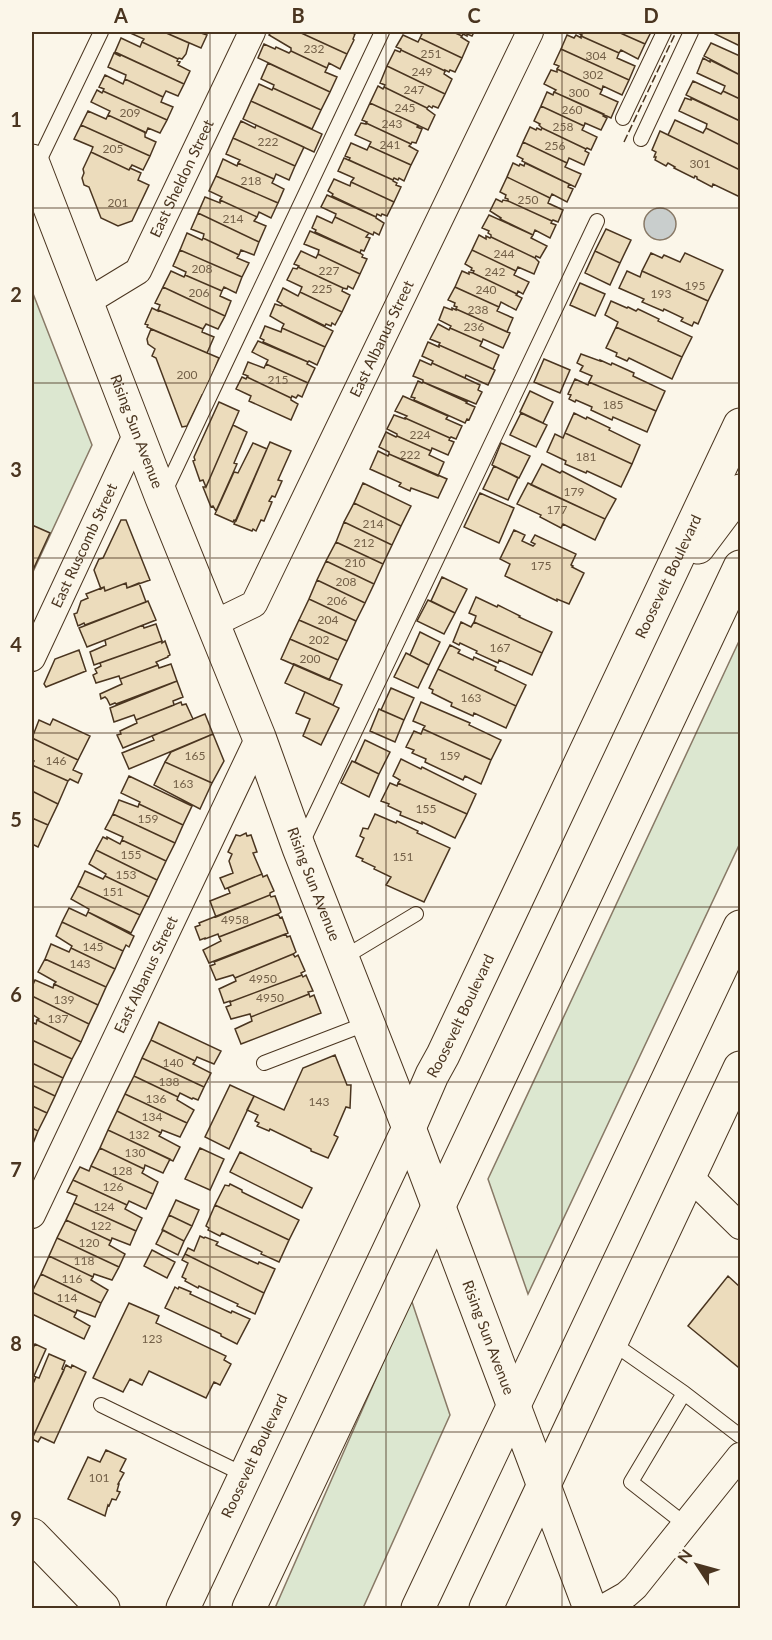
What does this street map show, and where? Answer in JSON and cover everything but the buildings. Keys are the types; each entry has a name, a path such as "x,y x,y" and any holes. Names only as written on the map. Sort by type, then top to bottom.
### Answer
{"main road":[{"name":"Rising Sun Avenue","path":"33,165 162,498 259,736 299,848 409,1128 590,1608"},
{"name":"Roosevelt Boulevard","path":"183,1608 432,1075 741,425"},
{"path":"660,595 741,491"},
{"path":"249,1608 741,567"},
{"path":"418,1608 741,927"},
{"path":"486,1608 741,1068"},
{"path":"32,1535 104,1608"}],"street":[{"name":"East Sheldon Street","path":"87,302 138,271 252,32"},
{"name":"East Albanus Street","path":"213,624 254,604 530,32"},
{"name":"East Ruscomb Street","path":"32,658 138,433"},
{"name":"East Albanus Street","path":"32,1215 259,736"},
{"path":"689,1176 741,1226"},
{"path":"603,1608 635,1587 741,1456"}],"lane":[{"path":"33,165 100,32"},
{"path":"162,498 382,32"},
{"path":"623,118 664,32"},
{"path":"641,139 691,32"},
{"path":"299,848 597,220"},
{"path":"343,958 416,914"},
{"path":"264,1064 368,1023"},
{"path":"611,1342 741,1436"},
{"path":"684,1393 631,1482 686,1524"},
{"path":"100,1406 245,1475"}],"green space":[{"path":"32,291 92,445 32,574"},
{"path":"740,639 740,843 528,1294 488,1179"},
{"path":"411,1299 450,1415 363,1608 275,1608"}],"shaded area":[{"path":"660,208 671,213 676,224 671,235 660,240 649,235 644,224 649,213"}],"fence":[{"path":"624,142 676,32"}]}
